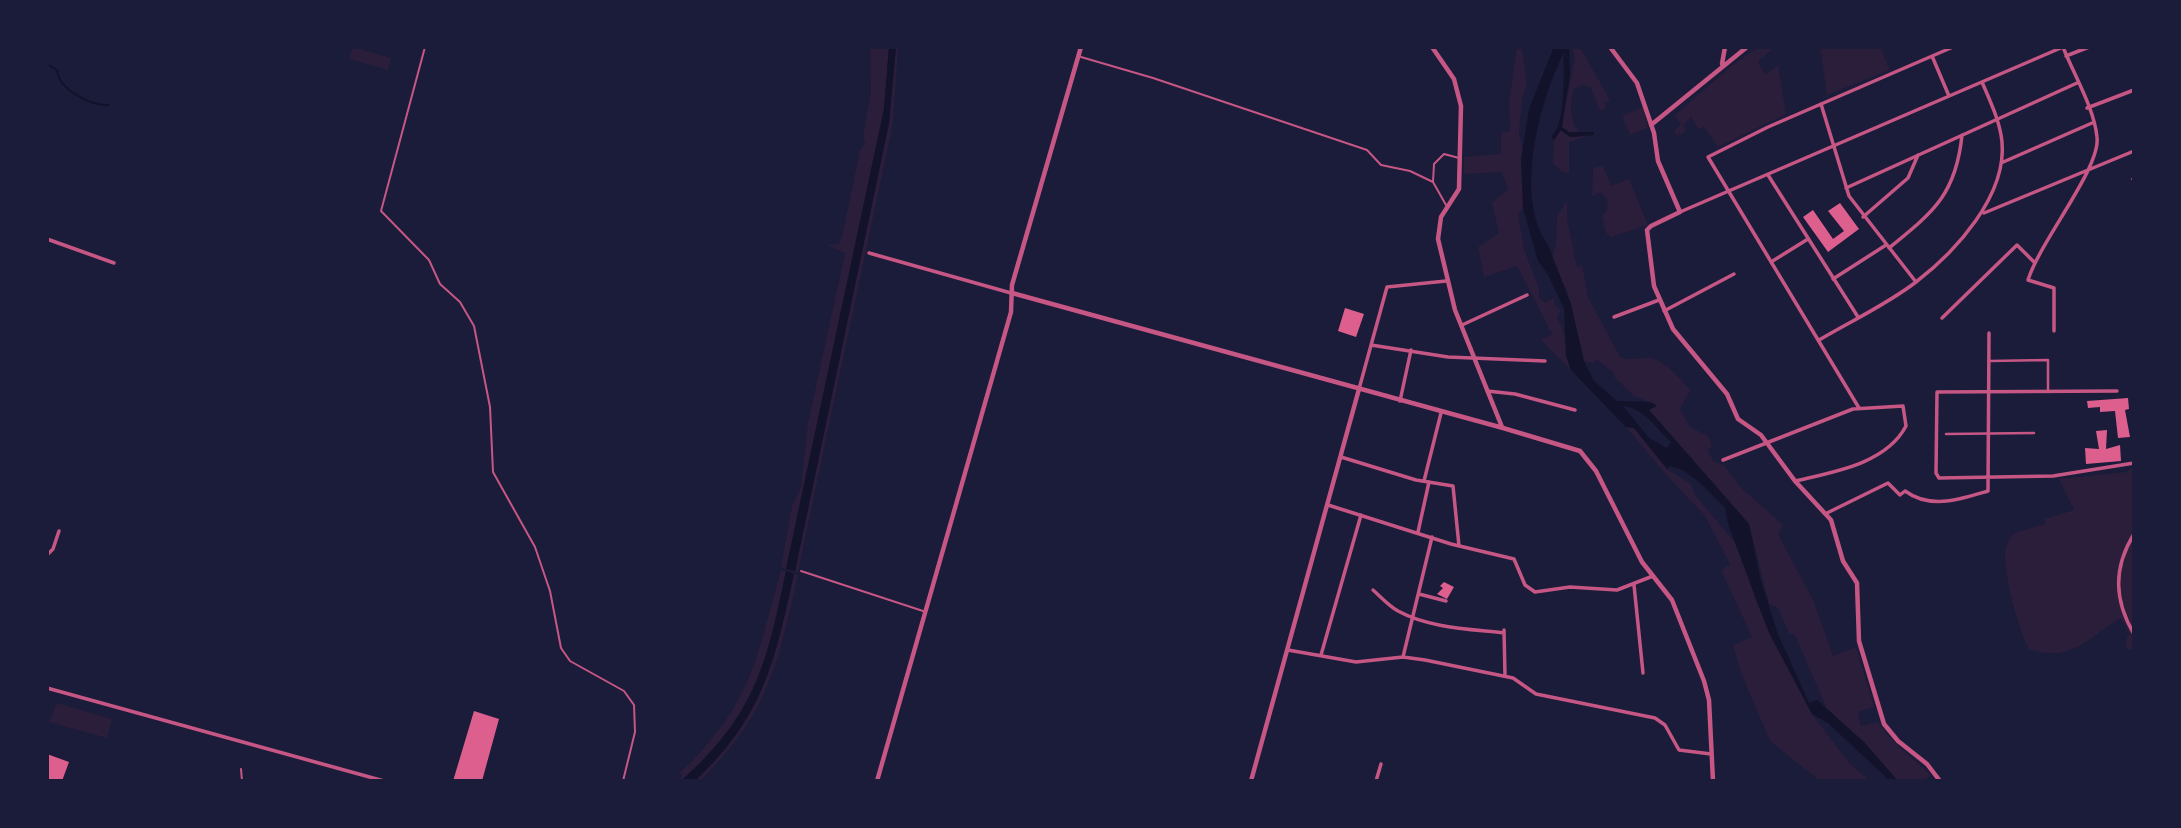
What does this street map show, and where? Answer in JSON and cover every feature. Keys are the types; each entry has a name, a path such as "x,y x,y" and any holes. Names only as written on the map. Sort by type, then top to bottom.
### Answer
{"street":[{"path":"877,781 1011,312 1012,293 1081,47"},
{"path":"1432,47 1448,69 1460,97 1459,189 1447,205 1437,231 1446,281 1461,326 1503,428"},
{"path":"1609,47 1637,83 1651,125 1658,161 1680,212"},
{"path":"1720,68 1726,47 1737,54"},
{"path":"1735,47 1737,54"},
{"path":"1651,125 1746,47"},
{"path":"1859,408 1726,192 1708,156 1953,47"},
{"path":"1940,781 1884,724 1859,641 1857,583 1843,561 1827,513 1795,481 1766,443 1738,419 1727,394 1673,329 1653,280 1647,230 1680,212 2063,47 2093,123 2097,147 2090,168 2034,262 2028,280 2054,288 2054,331"},
{"path":"2066,56 2089,47"},
{"path":"1932,56 1949,96"},
{"path":"1982,82 1997,120 2002,142 2001,163 1982,214"},
{"path":"1846,188 2077,83"},
{"path":"2087,108 2134,90"},
{"path":"1821,104 1846,188 1863,217 1916,282"},
{"path":"2001,163 2093,123"},
{"path":"1833,279 1887,246 1941,202 1956,174 1962,135"},
{"path":"1819,340 1916,282 1982,214 2134,151"},
{"path":"1863,217 1908,178 1918,155"},
{"path":"1768,175 1858,317"},
{"path":"47,239 114,263"},
{"path":"1770,263 1808,239"},
{"path":"1942,318 2017,245 2034,262"},
{"path":"869,253 1568,446 1585,454 1597,471 1636,551 1677,611 1707,690 1713,781"},
{"path":"1664,311 1734,274"},
{"path":"1251,781 1387,287 1446,281"},
{"path":"1461,326 1527,295"},
{"path":"1614,317 1659,300"},
{"path":"1827,513 1888,483 1900,495 1905,491 1931,501 1954,502 1988,491 1989,333"},
{"path":"1371,345 1474,359 1545,361"},
{"path":"1400,401 1411,350"},
{"path":"1989,361 2048,360 2048,392"},
{"path":"1487,391 1515,394 1575,410"},
{"path":"2117,391 1937,392 1937,476 2053,476 2134,463"},
{"path":"1723,460 1859,408 1903,406 1904,430 1884,451 1853,466 1795,481"},
{"path":"1418,532 1441,413"},
{"path":"1946,434 2034,433"},
{"path":"1341,457 1427,482 1454,486 1459,546"},
{"path":"1328,505 1459,546 1514,559 1530,590 1570,587 1617,590 1653,576"},
{"path":"1321,654 1361,515"},
{"path":"47,555 53,549 59,531"},
{"path":"2134,534 2121,558 2117,588 2123,613 2134,634"},
{"path":"1403,657 1432,537"},
{"path":"1634,585 1643,673"},
{"path":"1373,590 1395,610 1414,617 1436,624 1504,632 1505,677"},
{"path":"1419,594 1446,601"},
{"path":"1288,650 1363,662 1403,657 1519,680 1536,694 1655,718 1665,725 1679,750 1711,754"},
{"path":"47,688 384,781"},
{"path":"1376,781 1381,764"}],"lane":[{"path":"425,47 381,211 429,260 440,284 460,302 474,326 491,407 493,472 535,547 550,591 561,648 570,661 624,691 634,705 635,733 623,781"},
{"path":"1079,56 1367,150 1381,165 1410,171 1433,182 1447,205"},
{"path":"1433,182 1438,157 1444,154 1460,158"},
{"path":"801,571 926,611"},
{"path":"240,769 242,781"}],"shaded area":[{"path":"353,47 391,58 388,70 349,59"},
{"path":"870,47 889,47 884,109 786,569 781,567 792,506 801,487 808,423 845,253 827,245 838,244 842,237 860,150 865,143 863,137 871,91"},
{"path":"889,47 896,47 889,123 795,571 786,569 884,109"},
{"path":"896,47 893,123 798,572 795,571 889,123"},
{"path":"1517,47 1522,47 1527,85 1522,99 1519,133 1523,151 1523,208 1518,214 1524,249 1539,289 1539,298 1546,303 1554,297 1555,305 1561,310 1557,318 1563,331 1571,370 1541,340 1552,334 1517,266 1484,277 1478,247 1499,233 1492,203 1508,189 1502,172 1464,174 1464,157 1501,154 1501,133 1510,131 1509,102"},
{"path":"1554,47 1569,47 1570,74 1562,127 1569,132 1594,132 1594,135 1570,137 1561,130 1554,140 1551,137 1560,120 1562,109 1564,52 1546,96 1539,122 1531,175 1532,201 1538,225 1571,304 1584,361 1594,381 1617,401 1651,402 1657,406 1649,410 1749,524 1760,577 1777,632 1809,703 1817,700 1864,742 1898,781 1890,781 1828,723 1812,714 1769,633 1729,527 1725,508 1683,470 1670,466 1667,469 1634,428 1626,427 1571,370 1566,356 1564,308 1538,261 1523,208 1521,159 1529,109","holes":["1623,406 1650,420 1671,442 1667,448 1649,438"]},
{"path":"1572,47 1580,47 1610,100 1604,103 1606,108 1600,111 1590,87 1583,85 1574,89 1571,112 1580,133 1569,132 1561,127 1575,58"},
{"path":"1759,47 1775,47 1758,61 1765,75 1778,65 1786,114 1718,147 1704,127 1698,129 1691,117 1683,125 1686,131 1677,136 1674,131 1681,124 1675,115 1734,64"},
{"path":"1820,47 1880,47 1890,70 1827,95"},
{"path":"1643,107 1648,128 1630,135 1622,116"},
{"path":"1560,130 1570,137 1588,136 1569,142 1569,173 1562,172 1553,163 1554,140"},
{"path":"1603,166 1611,186 1629,179 1648,225 1611,237 1606,233 1602,217 1608,208 1607,200 1601,192 1592,196 1593,168"},
{"path":"1567,201 1567,219 1577,267 1582,265 1588,297 1620,357 1655,359 1672,370 1690,390 1680,409 1690,427 1708,436 1712,446 1708,450 1713,461 1724,465 1739,486 1783,525 1778,534 1814,602 1833,656 1856,647 1874,707 1858,712 1861,726 1878,722 1896,744 1931,776 1920,781 1898,781 1826,707 1795,635 1789,633 1778,608 1769,604 1749,524 1649,410 1656,405 1634,396 1615,378 1613,372 1596,359 1594,363 1584,361 1567,291 1552,259 1556,244 1557,216"},
{"path":"1626,427 1634,428 1667,469 1691,484 1696,496 1737,545 1758,606 1812,714 1849,763 1870,781 1820,781 1770,741 1741,673 1733,645 1752,637 1721,570 1730,564 1705,516"},
{"path":"2134,466 2134,649 2127,649 2125,642 2129,634 2121,618 2068,651 2044,653 2029,649 2009,588 2005,553 2009,540 2014,533 2045,524 2045,519 2074,510 2059,479 2126,472"},
{"path":"781,571 786,571 775,622 752,690 727,732 710,753 687,776 678,781 682,777 680,772 726,720 748,680"},
{"path":"786,571 794,574 780,635 763,686 751,710 737,734 695,781 681,781 726,733 754,686 772,635"},
{"path":"794,574 798,575 784,635 756,710 723,757 700,781 695,781 737,734 763,686 780,635"},
{"path":"57,703 112,719 107,738 49,722"}],"building":[{"path":"1840,203 1859,229 1828,252 1803,217 1813,210 1833,239 1844,231 1828,211"},
{"path":"1345,308 1364,314 1356,337 1338,331"},
{"path":"2128,398 2129,409 2125,410 2130,437 2118,438 2115,411 2100,412 2100,407 2088,408 2087,401"},
{"path":"2107,430 2106,449 2120,445 2121,461 2086,464 2085,448 2099,449 2096,431"},
{"path":"1444,582 1454,587 1447,599 1437,594 1443,588 1440,586"},
{"path":"474,711 499,719 482,781 453,781"},
{"path":"47,754 69,762 62,781 47,781"}],"waterway":[{"path":"47,64 57,70 69,90 85,100 109,105"}]}
